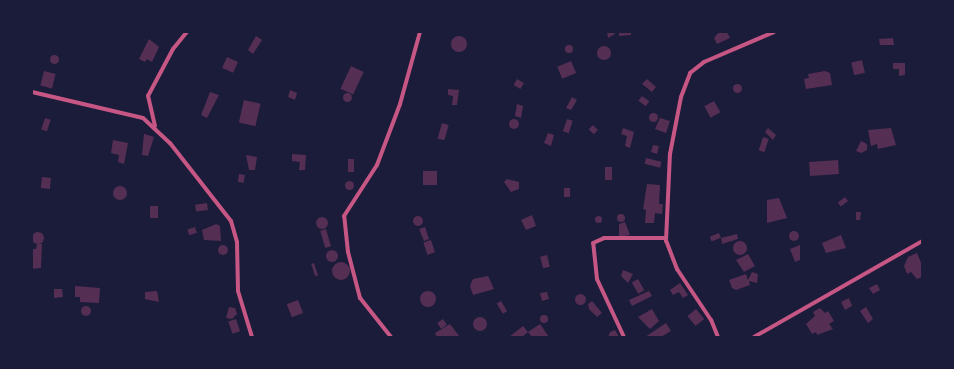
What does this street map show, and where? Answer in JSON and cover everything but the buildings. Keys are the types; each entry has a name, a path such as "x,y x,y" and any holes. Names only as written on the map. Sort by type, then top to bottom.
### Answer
{"street":[{"path":"156,127 148,96 173,49 186,32"},
{"path":"391,337 360,298 348,252 344,216 377,165 400,104 420,32"},
{"path":"718,337 711,320 672,260 666,238 670,154 685,83 704,62 774,32"},
{"path":"32,92 130,113 156,127 231,220 237,242 238,291 252,337"},
{"path":"624,337 597,279 593,243 604,238 666,238"},
{"path":"754,337 922,241"}]}
